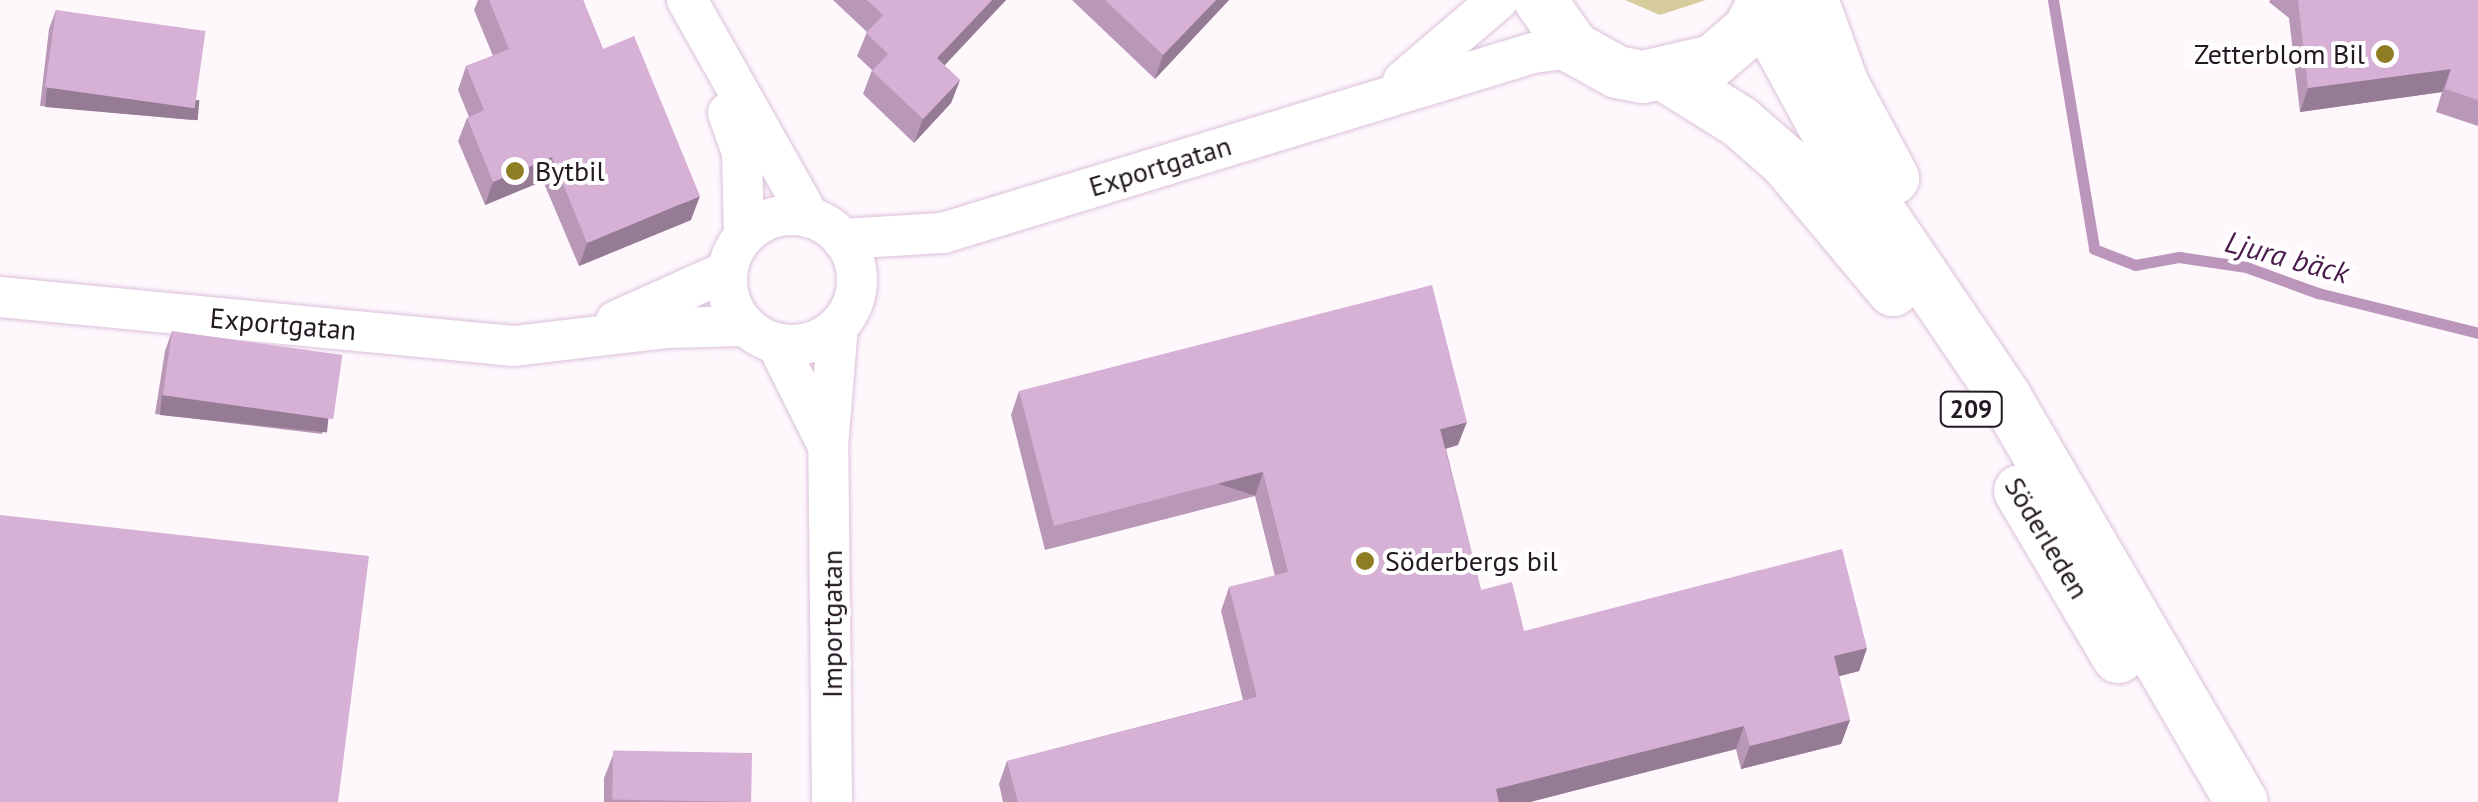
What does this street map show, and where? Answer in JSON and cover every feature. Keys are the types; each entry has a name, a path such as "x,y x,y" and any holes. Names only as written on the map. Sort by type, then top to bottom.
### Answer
{"main road":[{"path":"1540,0 1574,48 1617,72 1668,76 1732,48 1763,5"},
{"name":"Söderleden","path":"1812,0 1843,86 2005,397 2242,802"},
{"name":"Söderleden","path":"1763,5 1836,148 2005,397"},
{"name":"Söderleden","path":"1668,76 1740,122 1786,162 1874,262 1980,425 2201,802"}],"street":[{"path":"688,0 826,229 856,288 838,326 810,343 761,335 733,310 742,153 688,0"},
{"name":"Exportgatan","path":"1377,99 1436,58 1498,0"},
{"name":"Exportgatan","path":"856,288 943,233 1377,99 1552,48 1574,48"},
{"path":"736,253 774,218 826,229"},
{"name":"Exportgatan","path":"826,229 943,233"},
{"name":"Exportgatan","path":"566,340 736,253"},
{"name":"Exportgatan","path":"0,297 514,346 710,324 761,335"},
{"name":"Importgatan","path":"832,802 828,446 838,326"},
{"name":"Importgatan","path":"761,335 828,446"}],"shaded area":[{"path":"1625,0 1706,0 1660,15"}],"building":[{"path":"489,0 583,0 603,49 634,36 700,196 587,243 552,157 493,182 467,118 484,110 466,66 509,49"},
{"path":"867,0 992,0 937,58 960,80 923,119 872,71 888,54 866,33 883,15"},
{"path":"1105,0 1216,0 1163,55"},
{"name":"Zetterblom Bil","path":"2298,0 2478,0 2478,100 2445,89 2451,69 2308,88"},
{"path":"56,10 206,31 195,108 45,87"},
{"name":"Söderbergs bil","path":"1432,285 1467,422 1440,429 1481,590 1512,582 1524,631 1842,549 1867,648 1834,656 1850,720 1750,746 1744,726 1496,789 1499,802 1018,802 1007,761 1257,697 1229,587 1288,572 1263,472 1054,526 1019,391"},
{"path":"172,331 342,355 333,419 163,395"},
{"path":"0,515 369,556 338,802 0,802"},
{"path":"613,751 752,753 751,802 612,800"}],"waterway":[{"name":"Ljura bäck","path":"2053,0 2094,249 2135,265 2179,257 2246,267 2318,293 2478,333"}],"place":[{"name":"Zetterblom Bil","path":"2385,54"},
{"name":"Bytbil","path":"515,171"},
{"name":"Söderbergs bil","path":"1365,561"}]}
